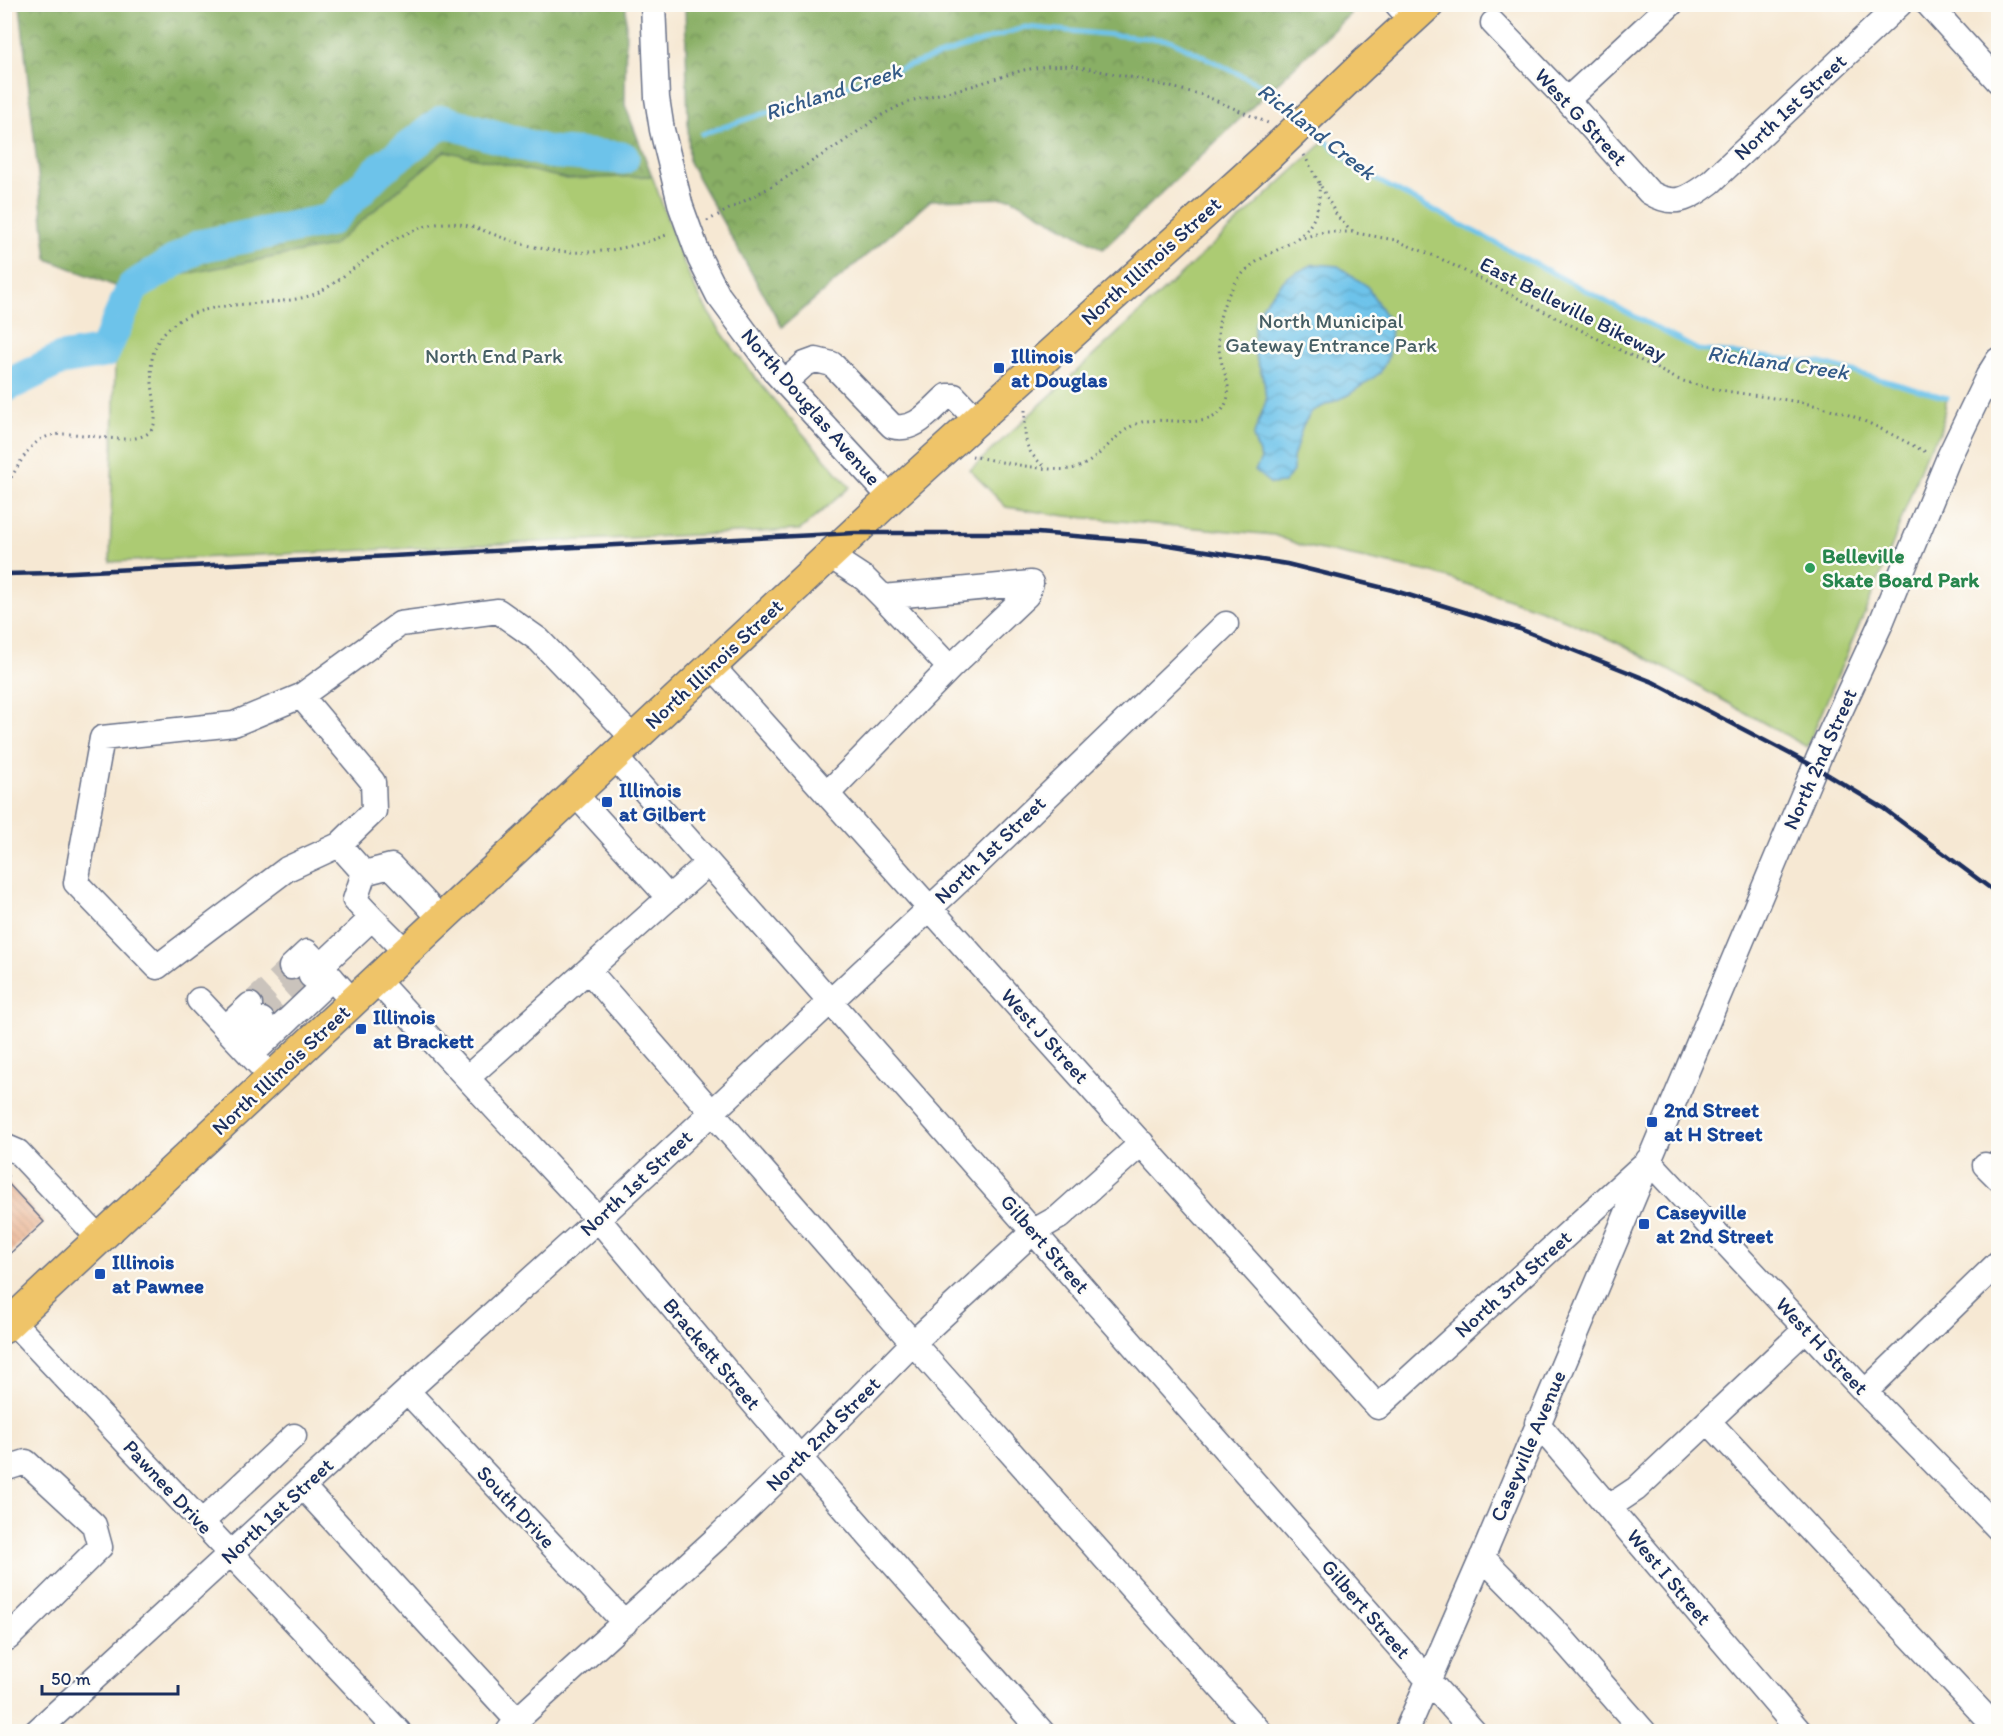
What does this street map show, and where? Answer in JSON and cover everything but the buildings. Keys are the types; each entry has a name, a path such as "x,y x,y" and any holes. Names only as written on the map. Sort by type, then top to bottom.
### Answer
{"main road":[{"name":"North Illinois Street","path":"8,1325 891,498 1025,376 1271,142 1365,63 1413,10"}],"street":[{"name":"North Douglas Avenue","path":"653,4 657,98 662,130 688,227 700,259 718,295 785,382 891,498"},
{"path":"1567,100 1671,4"},
{"name":"North 1st Street","path":"1674,201 1693,195 1710,182 1900,4"},
{"path":"1928,4 1998,81"},
{"name":"West G Street","path":"1493,23 1567,100 1649,192 1662,199 1674,201"},
{"path":"785,382 805,364 816,360 831,363 892,426 901,429 911,428 947,396 954,396 977,420"},
{"name":"North 2nd Street","path":"1648,1160 1819,757 1881,623 1949,457 1998,360"},
{"path":"830,556 865,579 950,668"},
{"path":"827,794 950,668 1027,595 1031,583 883,597"},
{"name":"Gilbert Street","path":"339,845 287,869 157,967 76,883 102,738 234,724 301,696 400,624 498,610 539,640 624,748 708,863 1474,1731"},
{"name":"North 1st Street","path":"36,1731 598,1219 930,908 1226,624"},
{"name":"West J Street","path":"712,666 1378,1407"},
{"path":"301,696 373,782 374,811 339,845 364,873"},
{"path":"575,794 669,898"},
{"path":"467,1078 708,863"},
{"path":"364,873 391,866 442,920"},
{"path":"364,873 355,900 407,953"},
{"path":"238,1042 372,918"},
{"path":"588,970 913,1343 1260,1731"},
{"path":"312,973 354,1003"},
{"name":"Brackett Street","path":"377,981 598,1219 800,1458 1042,1731"},
{"path":"199,1000 273,1078"},
{"path":"238,1042 256,1013"},
{"name":"North 2nd Street","path":"513,1726 800,1458 913,1343 1034,1231 1059,1217 1142,1143"},
{"path":"4,1146 18,1152 100,1239"},
{"name":"West H Street","path":"1648,1160 1865,1392 1998,1528"},
{"name":"North 3rd Street","path":"1378,1407 1648,1160"},
{"name":"Caseyville Avenue","path":"1406,1731 1482,1557 1648,1160"},
{"path":"1865,1392 1998,1263"},
{"name":"Pawnee Drive","path":"8,1325 201,1522 399,1731"},
{"path":"1609,1507 1636,1489 1806,1329"},
{"name":"South Drive","path":"407,1391 625,1623"},
{"path":"1708,1421 1998,1730"},
{"name":"West I Street","path":"1537,1423 1800,1731"},
{"path":"201,1522 294,1436"},
{"path":"4,1469 26,1462 94,1526 100,1547 8,1638 4,1639"},
{"path":"303,1487 513,1726"},
{"path":"1482,1557 1559,1635 1644,1731"}],"path":[{"path":"4,487 27,452 39,440 53,434 142,436 153,429 155,419 150,366 158,340 174,323 185,317 220,307 284,301 313,294 332,285 394,239 414,230 447,223 464,225 540,250 566,253 594,253 649,242 713,219 760,193 897,107 914,100 1031,69 1070,65 1182,89 1218,100 1271,142"},
{"path":"1303,153 1337,216 1356,233"},
{"name":"East Belleville Bikeway","path":"981,458 1047,468 1070,469 1089,462 1128,428 1143,422 1163,420 1195,422 1212,418 1221,411 1229,393 1217,340 1218,324 1227,296 1243,273 1296,239 1308,228 1318,210 1319,180"},
{"name":"East Belleville Bikeway","path":"1296,239 1324,232 1356,233 1395,240 1439,258 1677,379 1692,384 1840,411 1895,434 1926,453 1949,457"},
{"path":"1025,376 1026,443 1032,456 1047,468"}],"green space":[{"path":"20,5 626,5 625,105 652,176 567,179 445,151 332,246 117,287 47,259"},
{"path":"685,5 1349,5 1350,14 1103,249 1011,198 931,200 782,327 689,162"},
{"name":"North Municipal Gateway Entrance Park","path":"1326,140 1358,170 1698,350 1821,363 1947,398 1940,433 1926,453 1884,567 1807,747 1627,647 1547,612 1434,573 1303,546 1274,535 1066,516 1006,507 970,470"},
{"name":"North End Park","path":"445,151 567,179 652,176 684,263 708,312 758,381 850,487 800,530 110,562 117,287 332,246"}],"water":[{"path":"1314,264 1338,266 1367,286 1391,324 1389,355 1380,373 1348,395 1312,411 1303,425 1293,458 1293,471 1284,483 1271,484 1255,471 1261,459 1253,437 1266,401 1264,381 1254,352 1254,325 1263,304 1287,277"}],"waterway":[{"name":"Richland Creek","path":"702,134 1025,27 1170,40 1271,90 1297,114"},
{"name":"Richland Creek","path":"4,387 61,359 104,352 133,287 199,246 330,220 378,171 443,121 548,152 623,158"},
{"name":"Richland Creek","path":"1311,127 1358,170 1698,350 1821,363 1947,398"}],"tunnel":[{"path":"250,1005 291,967"},
{"path":"262,1020 304,982"}],"railway":[{"path":"4,574 855,533 1037,533 1150,542 1287,564 1392,590 1520,629 1653,682 1815,767 1883,808 1998,894"}],"place":[{"name":"Illinois at Douglas","path":"999,368"},
{"name":"Belleville Skate Board Park","path":"1810,568"},
{"name":"Illinois at Gilbert","path":"607,802"},
{"name":"Illinois at Brackett","path":"361,1029"},
{"name":"2nd Street at H Street","path":"1652,1122"},
{"name":"Caseyville at 2nd Street","path":"1644,1224"},
{"name":"Illinois at Pawnee","path":"100,1274"}]}
